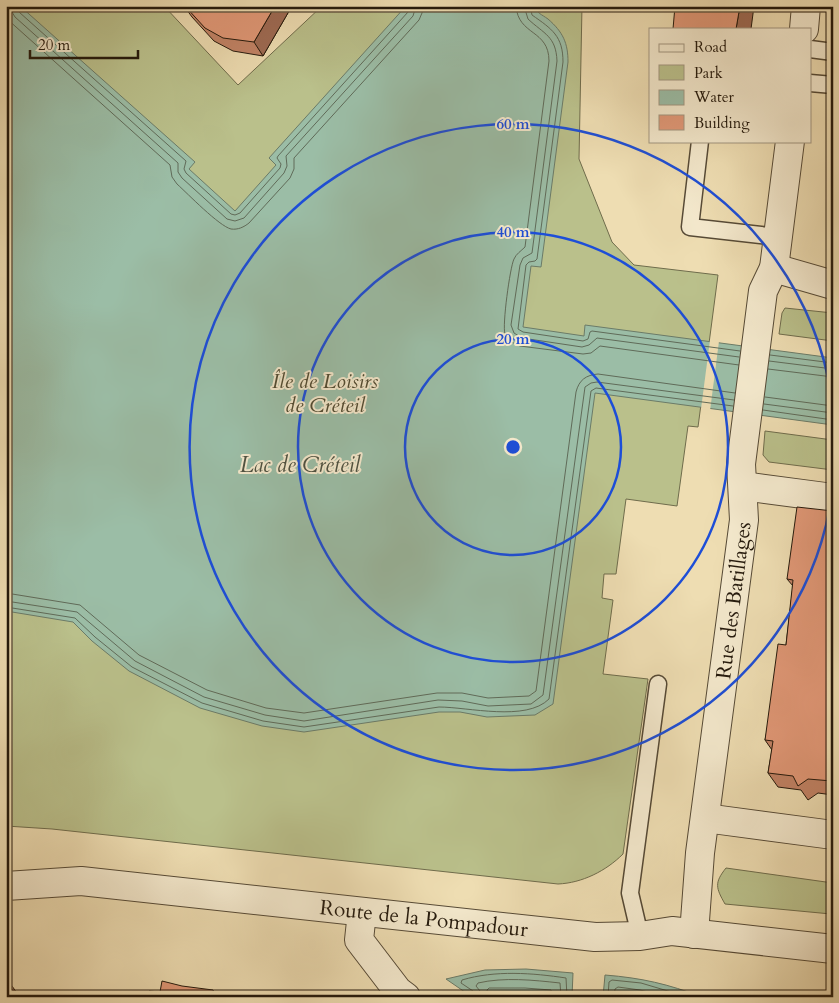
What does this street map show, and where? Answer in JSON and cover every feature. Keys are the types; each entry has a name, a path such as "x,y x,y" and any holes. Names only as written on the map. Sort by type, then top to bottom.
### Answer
{"street":[{"path":"804,28 806,6"},
{"name":"Rue des Batillages","path":"694,934 700,853 744,520 741,464 763,291 774,268 790,142"},
{"path":"774,268 833,285"},
{"path":"743,486 833,498"},
{"path":"705,818 833,835"},
{"name":"Route de la Pompadour","path":"11,885 81,881 595,937 640,936 672,931 833,949"},
{"path":"362,912 360,940 398,991 406,997"}],"lane":[{"path":"812,49 833,52"},
{"path":"812,82 833,85"},
{"path":"700,142 690,227 778,237"},
{"path":"640,936 630,893 658,684"}],"green space":[{"name":"Lac de Créteil","path":"6,6 164,6 238,85 322,6 582,6 579,159 612,242 634,265 718,275 698,427 688,426 677,506 626,499 616,574 604,574 602,598 613,600 603,674 648,679 623,854 609,866 585,879 558,884 52,829 6,826"},
{"path":"785,308 833,313 833,341 779,334 782,313"},
{"path":"765,431 833,440 833,470 769,462 763,455"},
{"path":"726,868 833,883 831,914 725,904 718,890 718,882"}],"water":[{"name":"Lac de Créteil","path":"6,6 20,6 195,162 189,169 235,211 276,165 269,158 406,6 534,6 561,33 566,43 568,62 541,267 531,266 523,327 584,336 585,325 833,358 833,425 595,393 553,704 535,715 487,717 460,712 439,712 304,732 262,726 200,708 129,671 92,641 73,622 6,611"},
{"path":"526,969 573,973 572,997 472,997 446,979 485,970"},
{"path":"605,975 655,982 702,997 603,997"}],"pier":[{"path":"710,340 719,341 710,411 701,409"}],"building":[{"path":"185,6 275,6 254,42 223,38 205,28"},
{"path":"675,6 740,6 736,28 673,28"},
{"path":"797,507 833,511 833,775 832,781 808,779 798,786 793,776 768,773 773,741 765,740 778,644 786,645 793,580 787,579"},
{"path":"162,981 213,990 213,997 149,997 149,991 160,992"},
{"path":"6,982 9,982 14,997 6,997"}],"park label":[{"name":"Île de Loisirs de Créteil","path":"325,393"}]}
